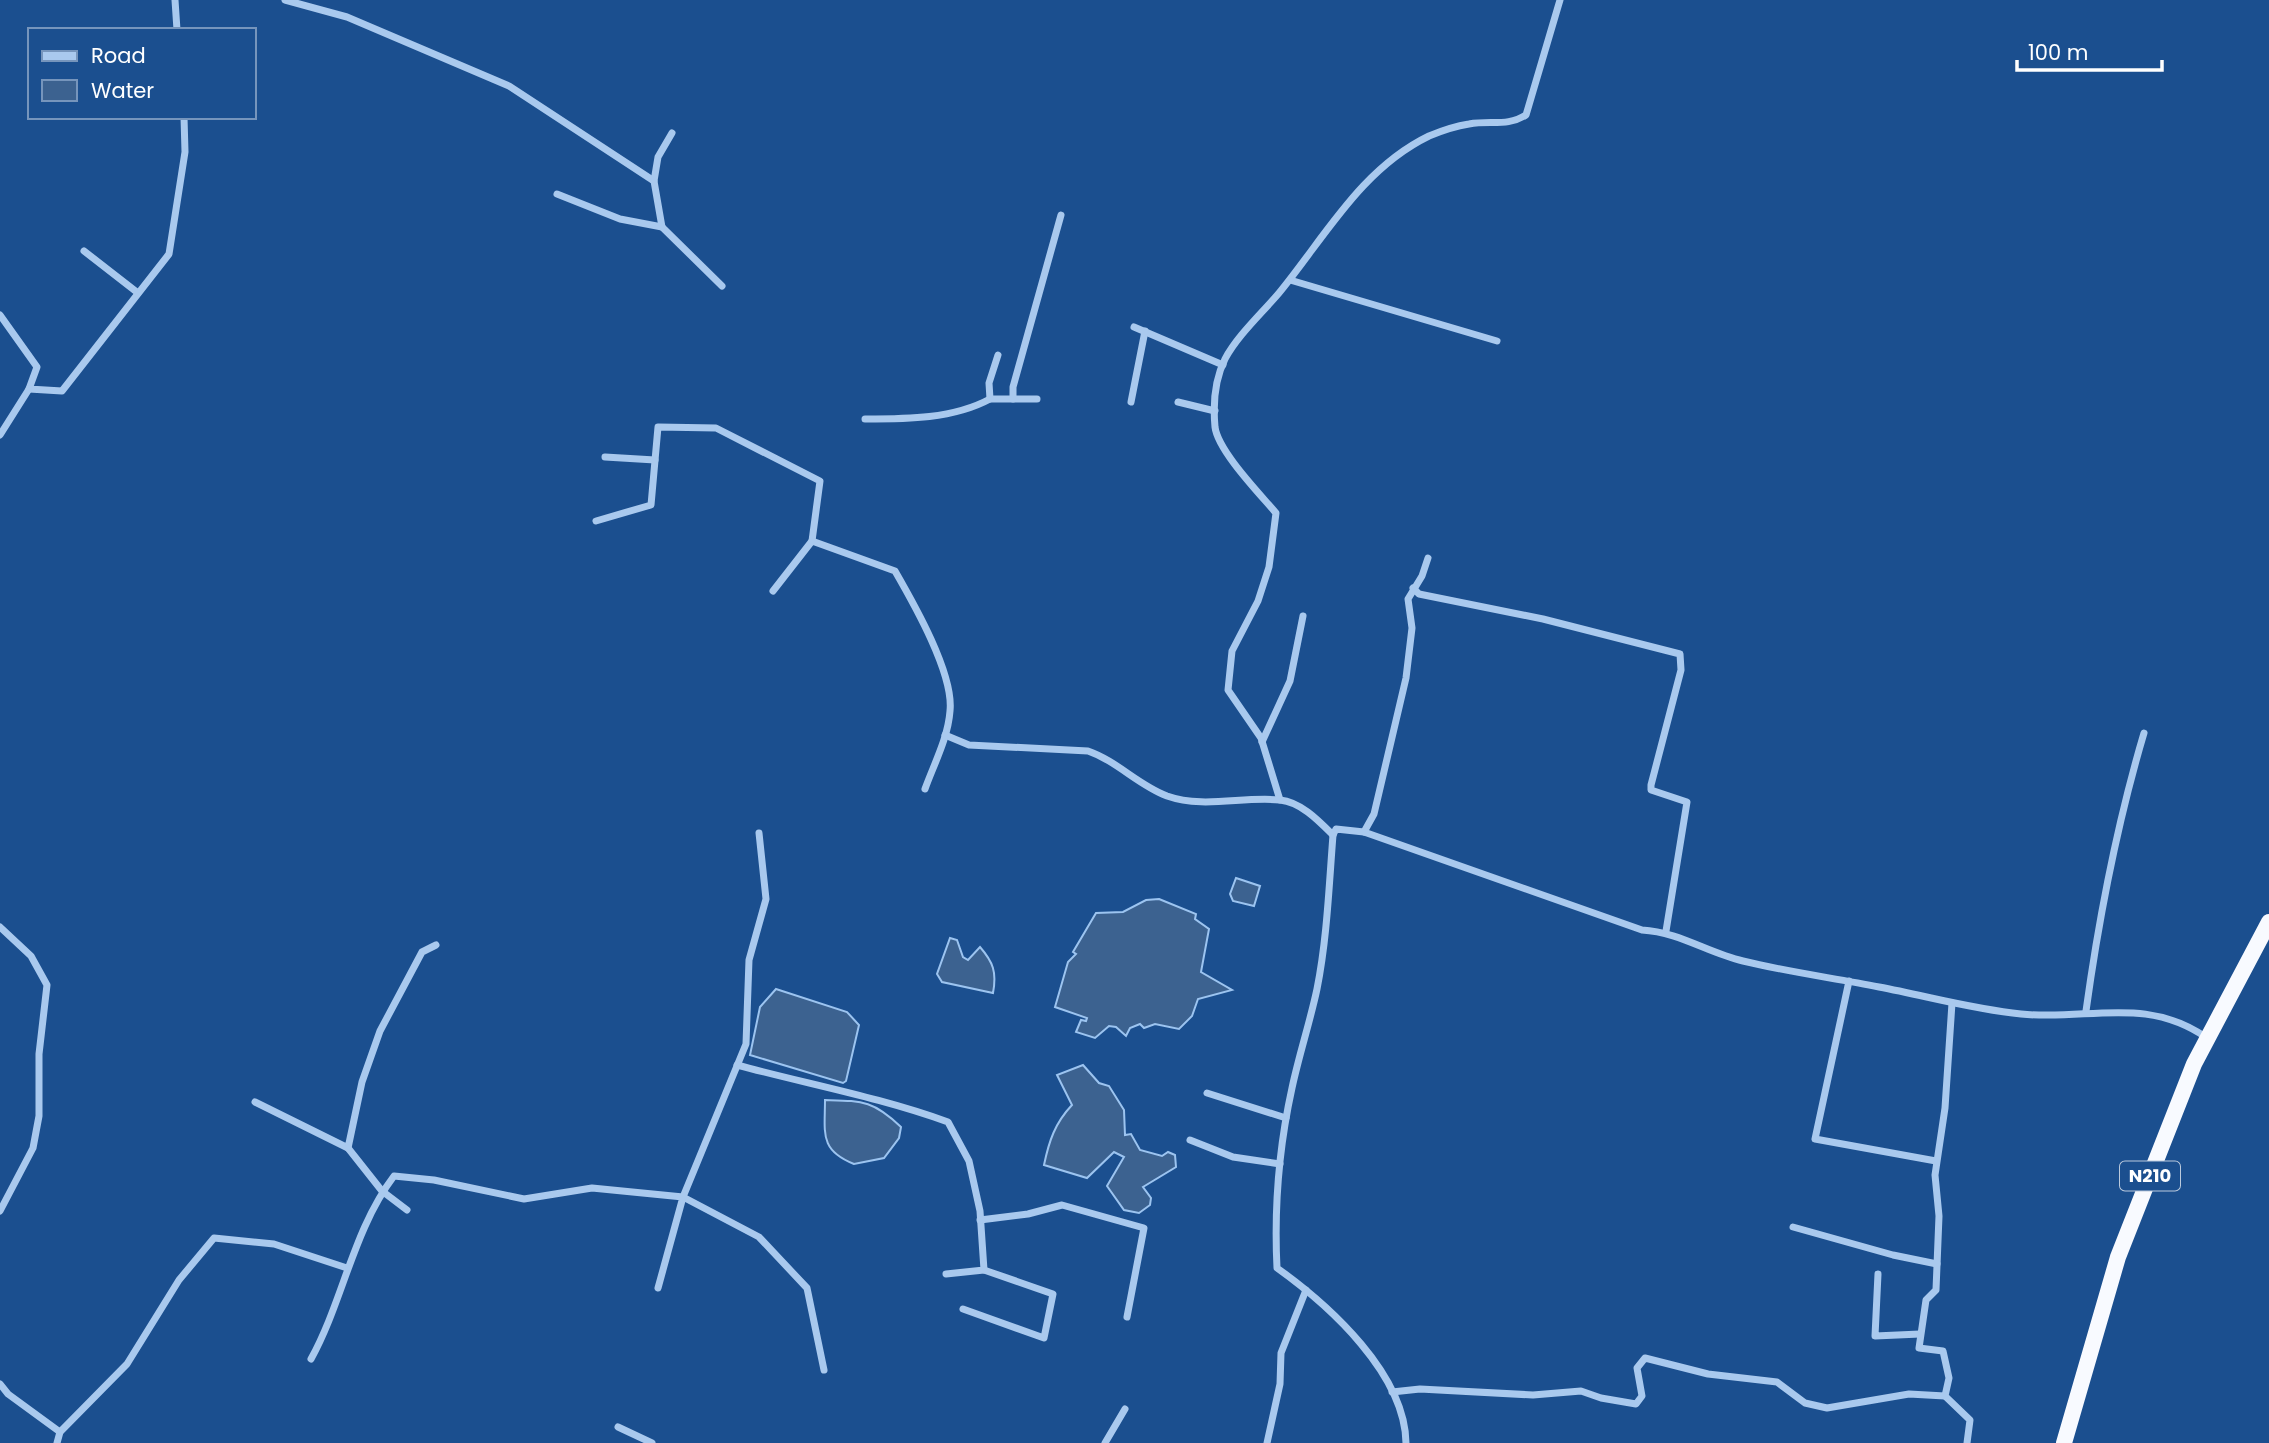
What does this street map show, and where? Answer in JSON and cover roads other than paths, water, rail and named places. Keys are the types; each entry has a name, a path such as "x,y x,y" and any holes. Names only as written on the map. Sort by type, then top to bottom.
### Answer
{"highway":[{"name":"N210","path":"2064,1443 2118,1257 2194,1064 2269,922"}],"street":[{"path":"175,0 177,28"},
{"path":"285,0 347,17 509,86 654,181"},
{"path":"1280,800 1262,742 1228,690 1232,650 1258,601 1269,567 1276,513 1238,469 1215,430 1215,391 1223,365 1349,199 1405,151 1445,130 1470,124 1512,123 1526,115 1560,0"},
{"path":"29,389 62,391 169,254 185,152 184,119"},
{"path":"662,227 654,181 658,157 672,133"},
{"path":"557,194 620,219 662,227 722,286"},
{"path":"1013,399 1013,387 1061,215"},
{"path":"84,251 138,293"},
{"path":"1290,280 1497,341"},
{"path":"0,315 37,367 29,389 0,435"},
{"path":"1134,327 1223,365"},
{"path":"1131,402 1145,331"},
{"path":"990,399 989,383 998,355"},
{"path":"865,419 904,419 970,410 990,399 1037,399"},
{"path":"1178,402 1215,411"},
{"path":"596,521 651,505 658,427 716,428 820,481 812,541 773,591"},
{"path":"605,457 655,460"},
{"path":"812,541 895,571 917,608 951,694 945,735 925,789"},
{"path":"1364,832 1374,814 1406,678 1412,628 1408,598 1422,576 1428,558"},
{"path":"1413,588 1419,594 1543,619 1680,654 1681,670 1651,785 1651,790 1657,793 1687,802 1666,931"},
{"path":"1262,742 1290,681 1303,617"},
{"path":"2086,1012 2097,936 2115,848 2144,733"},
{"path":"945,735 969,745 1088,751 1105,757 1167,796 1188,800 1280,800 1308,812 1332,835"},
{"path":"1406,1443 1403,1414 1392,1392 1359,1343 1306,1290 1277,1268 1275,1231 1286,1118 1317,988 1331,885 1332,835 1336,829 1364,832 1642,930 1666,931 1742,961 1952,1003 2026,1014 2160,1014 2186,1023 2207,1038"},
{"path":"658,1288 683,1197 746,1044 749,960 766,899 759,833"},
{"path":"0,927 31,956 47,985 39,1054 38,1116 33,1148 0,1211"},
{"path":"348,1148 362,1082 380,1031 422,952 436,945"},
{"path":"1849,981 1815,1139 1937,1161"},
{"path":"1945,1396 1949,1378 1943,1351 1919,1348 1926,1300 1936,1290 1940,1216 1937,1161 1945,1108 1952,1003"},
{"path":"737,1065 824,1089 902,1105 948,1122 968,1161 980,1220 984,1270"},
{"path":"1207,1093 1286,1118"},
{"path":"255,1102 348,1148 382,1191 407,1210"},
{"path":"1190,1140 1233,1157 1280,1164"},
{"path":"311,1359 330,1325 347,1268 382,1191 394,1176 434,1180 524,1199 592,1188 683,1197 760,1237 807,1288 824,1370"},
{"path":"980,1220 1028,1214 1062,1205 1144,1228 1127,1317"},
{"path":"1793,1227 1893,1255 1937,1264"},
{"path":"57,1443 60,1432 127,1364 179,1280 215,1238 274,1244 347,1268"},
{"path":"946,1274 984,1270 1053,1294 1044,1338 962,1309"},
{"path":"1878,1274 1875,1336 1920,1334"},
{"path":"1267,1443 1280,1384 1281,1353 1306,1290"},
{"path":"1392,1392 1420,1389 1533,1395 1581,1391 1601,1398 1636,1404 1642,1396 1637,1368 1645,1358 1708,1374 1777,1382 1805,1403 1827,1408 1909,1394 1945,1396 1970,1420 1967,1443"},
{"path":"0,1384 8,1394 60,1432"},
{"path":"1105,1443 1125,1409"},
{"path":"618,1427 652,1443"}],"water":[{"path":"1236,878 1260,886 1254,906 1233,901 1230,894"},
{"path":"1159,899 1196,914 1195,919 1209,929 1201,972 1232,990 1198,999 1192,1016 1179,1029 1155,1024 1144,1028 1140,1024 1130,1028 1126,1036 1116,1027 1109,1026 1095,1038 1076,1032 1081,1020 1086,1021 1087,1018 1055,1007 1068,962 1076,954 1073,952 1096,913 1123,912 1146,900"},
{"path":"950,938 957,940 963,957 968,960 980,947 984,952 994,973 993,993 942,982 937,974"},
{"path":"776,989 847,1012 859,1025 846,1081 843,1083 750,1055 760,1007"},
{"path":"1083,1065 1099,1083 1109,1086 1124,1110 1125,1135 1131,1134 1140,1150 1162,1156 1168,1152 1175,1155 1176,1167 1143,1187 1151,1198 1150,1205 1139,1213 1124,1210 1107,1186 1124,1157 1114,1152 1087,1178 1044,1165 1054,1133 1072,1105 1057,1075"},
{"path":"825,1100 858,1102 874,1107 901,1127 899,1138 884,1158 854,1164 843,1159 829,1146 826,1139"}]}
